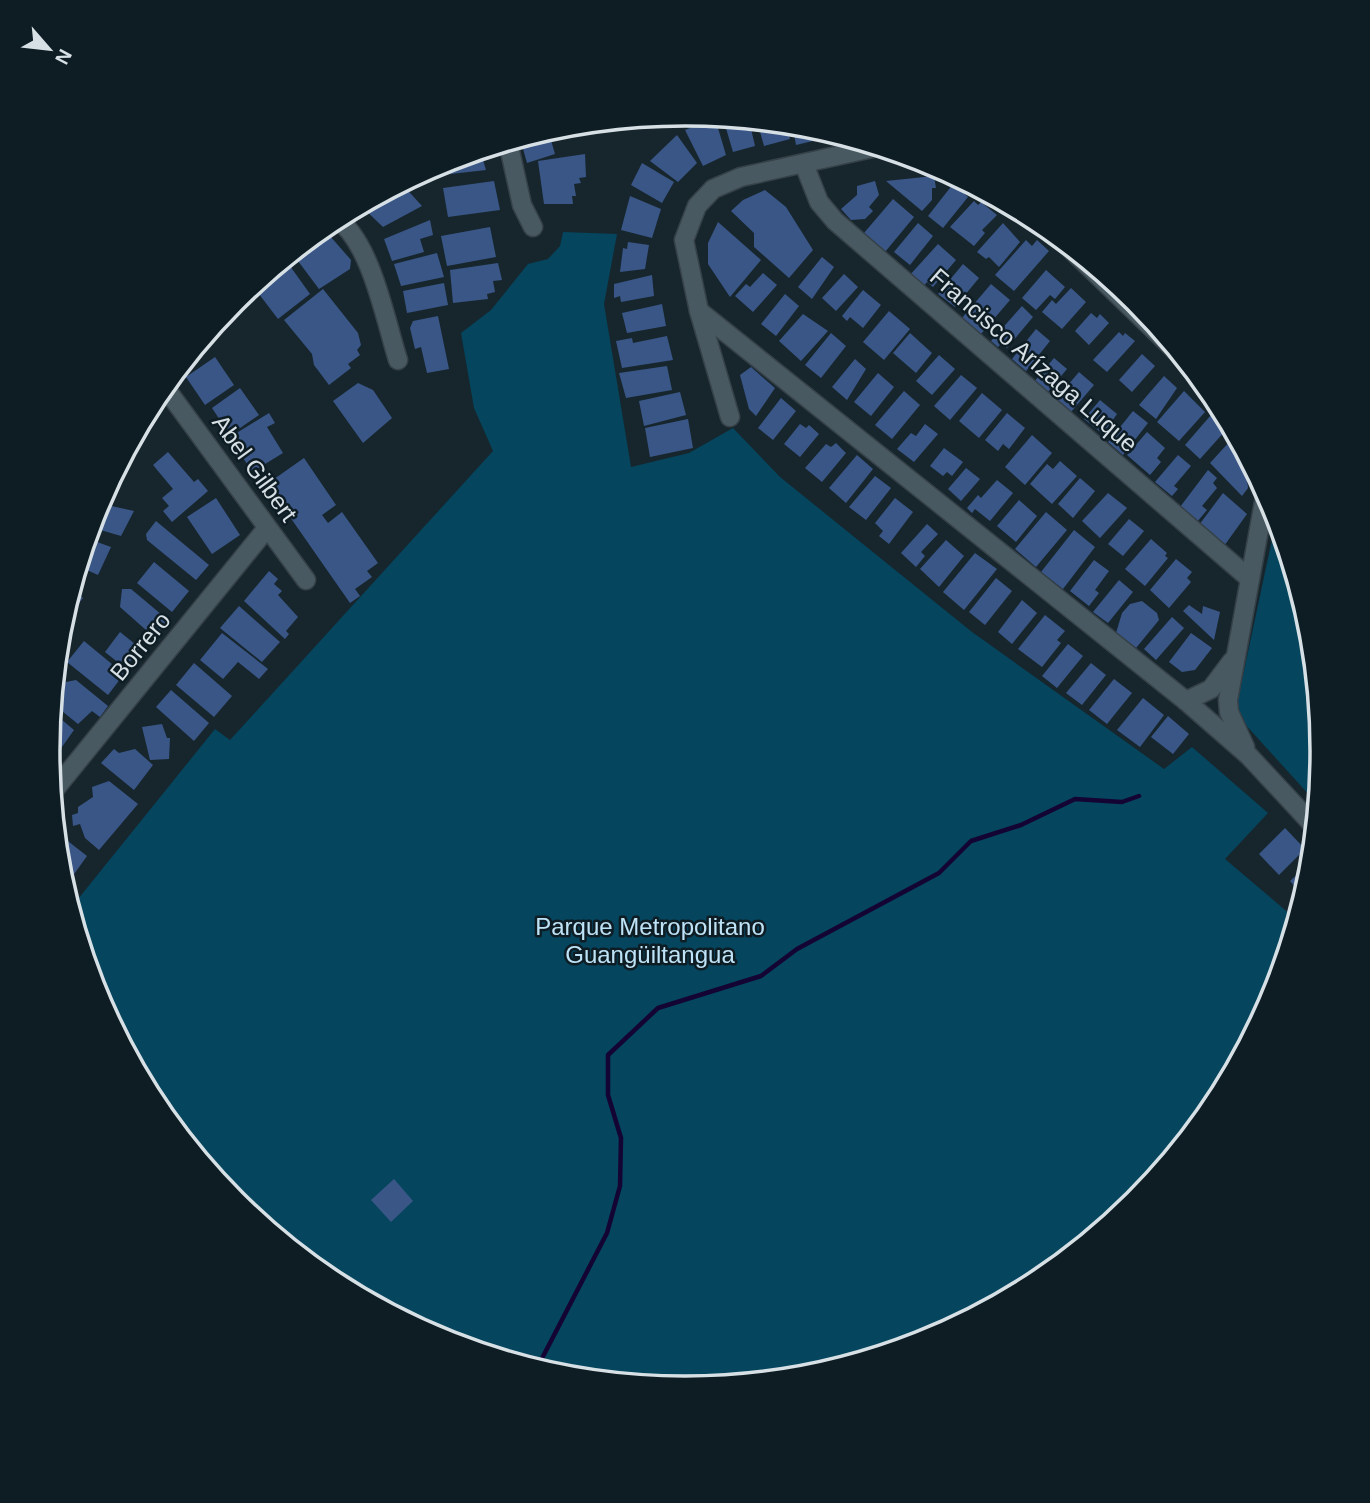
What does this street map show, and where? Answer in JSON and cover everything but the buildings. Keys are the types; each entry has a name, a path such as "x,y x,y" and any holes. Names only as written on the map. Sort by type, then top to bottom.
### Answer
{"street":[{"path":"510,151 522,205 533,227"},
{"path":"730,417 699,310 684,240 697,206 713,189 741,177 860,151"},
{"name":"Francisco Arízaga Luque","path":"804,164 819,202 835,221 1250,579"},
{"path":"346,226 361,246 398,360"},
{"path":"699,310 1186,701 1249,756 1306,818"},
{"name":"Abel Gilbert","path":"171,396 306,580"},
{"path":"1249,756 1229,712 1234,658 1262,511"},
{"name":"Borrero","path":"61,782 267,528"},
{"path":"1186,701 1211,689 1234,658"}],"green space":[{"name":"Parque Metropolitano Guangüiltangua","path":"563,232 617,234 604,304 631,467 689,453 733,428 780,477 972,632 1164,769 1192,747 1268,813 1225,859 1289,913 1263,991 1246,1028 1227,1064 1181,1132 1127,1194 1066,1248 1033,1272 962,1312 886,1344 847,1356 767,1372 726,1376 644,1376 603,1372 523,1356 484,1344 408,1312 372,1293 337,1272 273,1222 215,1164 189,1132 143,1064 124,1028 107,991 81,913 78,899 215,729 230,740 493,451 474,408 461,333 491,310 528,264 548,259 560,246"},
{"path":"1272,538 1289,590 1305,670 1309,711 1309,795 1235,713"}],"waterway":[{"path":"541,1360 607,1233 620,1186 621,1138 608,1095 608,1055 658,1008 761,976 797,949 939,873 971,841 1021,825 1075,799 1122,802 1139,796"}]}
